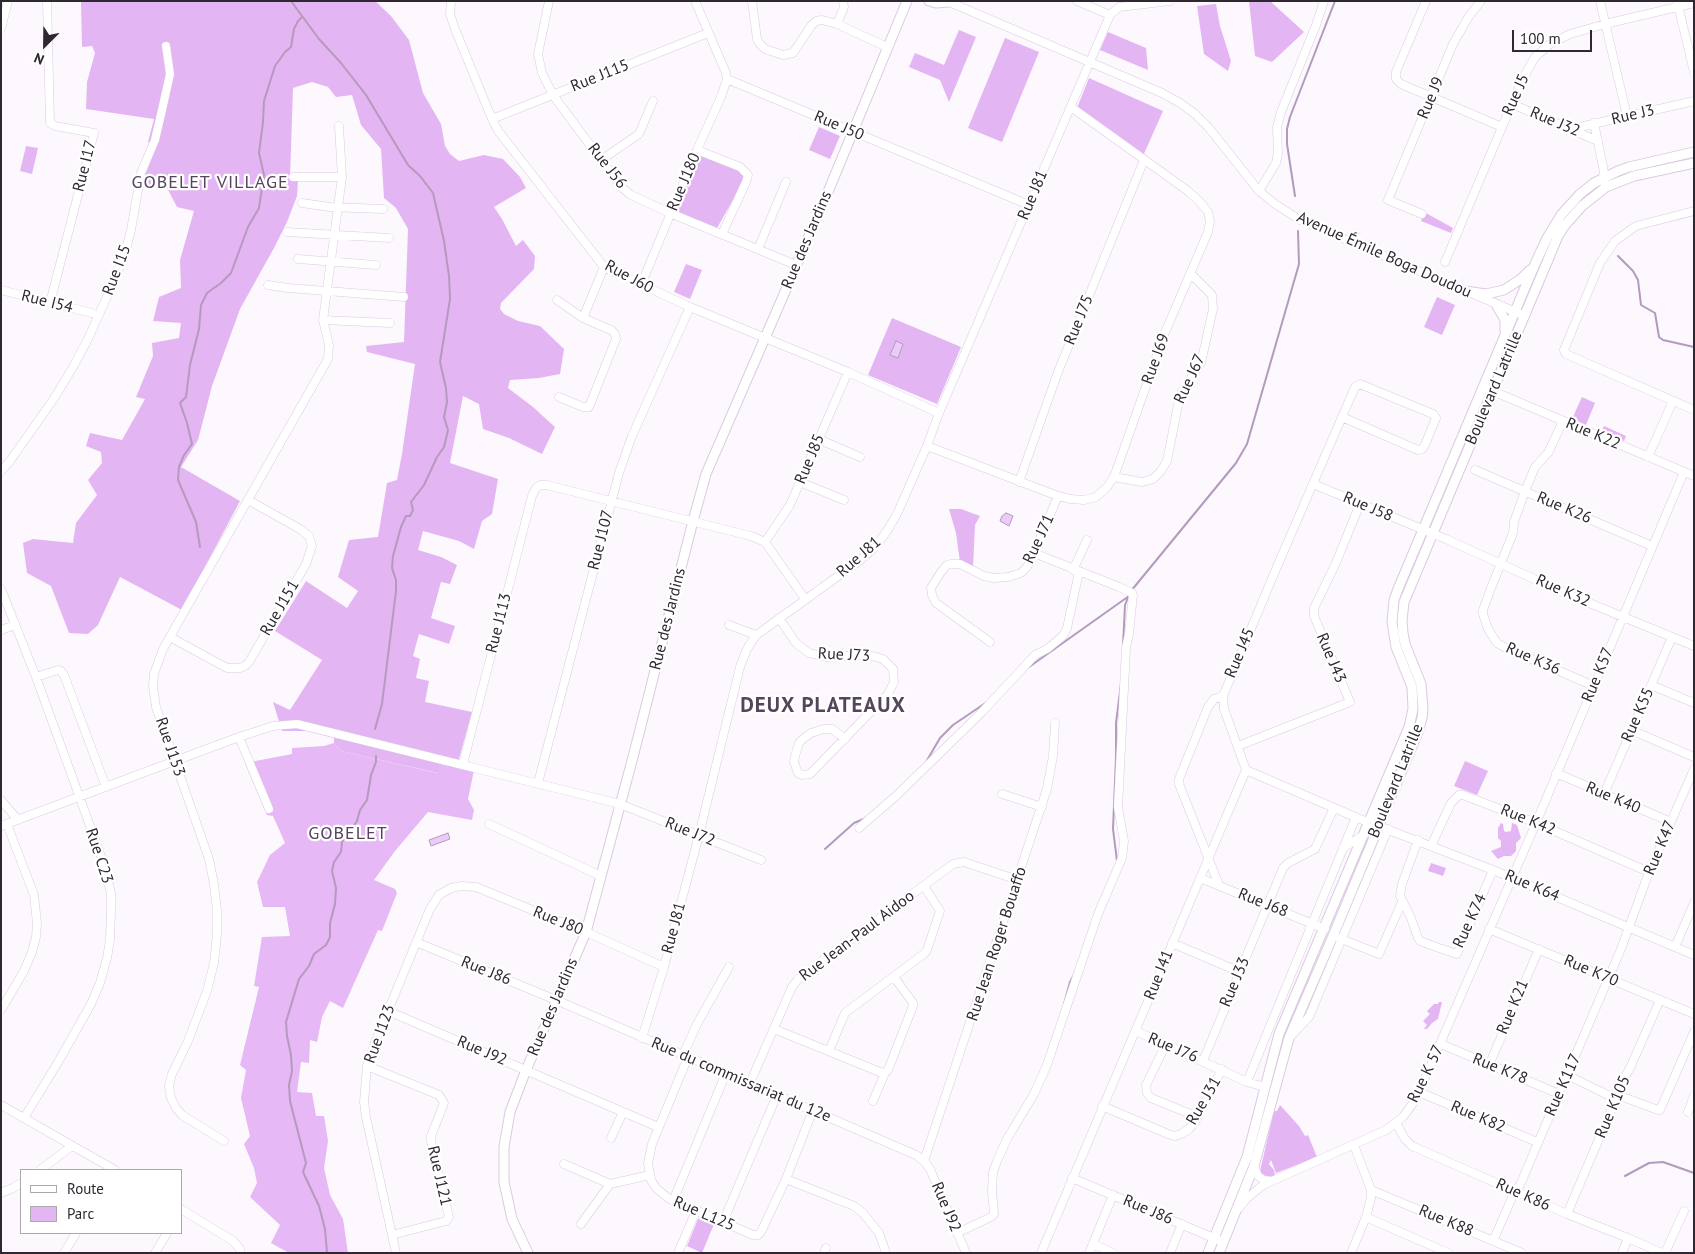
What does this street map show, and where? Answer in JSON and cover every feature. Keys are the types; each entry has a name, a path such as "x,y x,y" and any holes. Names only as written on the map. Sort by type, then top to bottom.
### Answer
{"main road":[{"path":"929,1 936,3 947,1"},
{"name":"Rue des Jardins","path":"528,1253 512,1219 504,1182 503,1163 506,1130 510,1112 526,1070 586,932 706,474 853,132 887,47 908,3"},
{"name":"Boulevard Latrille","path":"1208,1253 1247,1156 1280,1034 1412,717 1412,687 1396,647 1393,628 1392,611 1398,588 1547,238 1561,215 1580,194 1629,167 1694,152"},
{"name":"Boulevard Latrille","path":"1219,1253 1254,1166 1289,1038 1338,938 1362,864 1418,732 1423,709 1421,684 1405,644 1403,632 1402,616 1408,592 1558,236 1565,225 1607,179 1634,176 1694,163"},
{"path":"1465,291 1486,294 1504,290 1521,279 1536,264"},
{"path":"1496,304 1505,320 1505,334"}],"street":[{"path":"1,29 8,1"},
{"name":"Rue I17","path":"47,1 50,123 55,126 94,133 50,302"},
{"name":"Rue J60","path":"451,1 450,14 455,29 492,120 499,132 604,267 690,307 848,372 939,413"},
{"name":"Rue J56","path":"549,1 538,54 542,73 553,95 621,187 670,214 796,265"},
{"path":"695,1 727,79"},
{"path":"752,1 757,39 765,49 783,55 793,53 811,26 816,21 822,20 837,24 887,47"},
{"path":"837,24 844,7 843,1"},
{"name":"Avenue Émile Boga Doudou","path":"947,1 1162,93 1180,103 1195,114 1229,152 1259,191 1300,220 1525,316"},
{"path":"1077,1 1110,15 1119,7 1170,1"},
{"path":"1259,191 1276,163 1278,127 1281,112 1324,1"},
{"path":"1426,1 1396,72 1396,79 1401,84 1502,127"},
{"name":"Rue J9","path":"1422,214 1388,200 1454,44 1469,16 1481,1"},
{"path":"1600,1 1627,116"},
{"name":"Rue J5","path":"1445,262 1512,104 1530,66 1542,50 1570,34 1678,4 1694,3"},
{"path":"1678,4 1694,72"},
{"name":"Rue J81","path":"642,1038 664,967 746,649 756,635 859,561 874,548 897,514 1110,15"},
{"name":"Rue J115","path":"492,120 708,33"},
{"name":"Rue I15","path":"1,471 55,397 73,367 88,339 125,253 141,173 155,140 170,74 166,46"},
{"name":"Rue J50","path":"727,79 1028,206"},
{"name":"Rue J180","path":"641,285 727,79"},
{"path":"601,160 639,134 653,101"},
{"name":"Rue J3","path":"1571,129 1694,101"},
{"name":"Rue J32","path":"1512,104 1598,141"},
{"name":"Rue J69","path":"927,446 1019,482 1070,499 1084,500 1096,497 1114,477 1164,335 1208,232 1210,221 1208,212 1188,191 1071,107"},
{"name":"Rue J32","path":"1594,123 1607,179"},
{"path":"339,126 342,177 323,320 390,323"},
{"path":"697,150 740,167 748,175 722,234"},
{"name":"Rue J75","path":"1019,482 1058,372 1144,160"},
{"path":"293,177 342,177"},
{"path":"758,250 786,182"},
{"path":"302,203 384,209"},
{"path":"1694,211 1636,226 1615,241 1600,262 1564,350 1566,354 1694,410"},
{"path":"287,232 389,238"},
{"path":"298,259 376,265"},
{"path":"583,318 604,267"},
{"name":"Rue J67","path":"1114,477 1142,482 1153,479 1161,471 1166,461 1180,395 1201,363 1213,309 1212,295 1191,274"},
{"path":"268,285 404,297"},
{"name":"Rue I54","path":"1,290 92,313"},
{"path":"557,300 583,318 611,330 615,334 616,339 588,407 583,407 559,397"},
{"name":"Rue J107","path":"538,783 611,500 630,442 690,307"},
{"name":"Rue J153","path":"224,1141 182,1115 170,1098 169,1086 172,1074 188,1041 207,991 214,962 217,926 214,884 209,860 156,707 153,686 154,674 170,637 328,359 329,345 323,320"},
{"name":"Rue J85","path":"765,542 790,505 848,372"},
{"name":"Rue J45","path":"1219,885 1179,784 1179,779 1208,707 1214,699 1223,696 1313,484 1342,417 1355,387 1360,384 1433,414 1436,418 1424,447 1418,450 1342,417"},
{"name":"Rue K22","path":"1483,387 1694,476"},
{"path":"1648,457 1673,401"},
{"name":"Rue K36","path":"1563,421 1548,453 1535,467 1515,518 1513,533 1483,610 1488,629 1494,640 1506,648 1594,686"},
{"path":"818,439 860,457"},
{"name":"Rue K26","path":"1475,470 1652,546"},
{"name":"Rue K57","path":"1511,878 1684,472"},
{"path":"800,482 844,500"},
{"name":"Rue J58","path":"1313,484 1433,533"},
{"name":"Rue J113","path":"463,764 532,496 536,488 547,485 611,500"},
{"name":"Rue J71","path":"990,642 936,603 931,588 947,565 952,564 960,564 984,576 994,578 1008,577 1021,573 1027,567 1034,553 1058,496"},
{"name":"Rue J151","path":"170,637 228,668 245,666 306,564 312,546 309,536 248,500"},
{"path":"611,500 751,536 765,542 805,598"},
{"name":"Rue J43","path":"1238,746 1350,702 1314,616 1314,608 1335,565 1360,504"},
{"name":"Rue K32","path":"1433,533 1694,646"},
{"path":"859,828 896,796 982,712 1035,656 1063,636 1067,628 1076,571 1087,540"},
{"path":"957,1232 994,1214 993,1172 1004,1145 1034,1094 1047,1065 1098,914 1122,858 1124,841 1118,807 1126,648 1133,595 1119,587 1034,553"},
{"name":"Rue C23","path":"1,589 36,677 102,859 111,893 112,924 100,983 91,1004 24,1118"},
{"name":"Rue J73","path":"779,618 796,643 809,653 827,657 876,656 883,659 893,669 895,676 893,687 845,738 810,774 798,773 794,762 795,756 799,743 804,738 811,733 824,729 832,729 845,738"},
{"path":"1,630 15,625"},
{"path":"729,625 756,635"},
{"name":"Rue K55","path":"1604,794 1672,637"},
{"path":"36,677 58,670 64,675 106,787"},
{"path":"1651,685 1694,703"},
{"path":"1223,696 1224,709 1246,770"},
{"name":"Rue Jean Roger Bouaffo","path":"924,1161 1042,806 1052,772 1054,723"},
{"name":"Rue J72","path":"4,825 239,737 273,726 297,724 620,804 761,860"},
{"path":"1631,730 1694,757"},
{"path":"239,737 269,810"},
{"name":"Rue K47","path":"1628,927 1649,872 1694,769"},
{"name":"Rue K64","path":"1246,770 1356,817 1493,870 1694,955"},
{"name":"Rue J41","path":"1041,1253 1246,770"},
{"name":"Rue K40","path":"1556,773 1670,822"},
{"path":"1002,794 1042,806"},
{"name":"Rue K42","path":"1431,846 1451,803 1459,795 1463,795 1536,823 1649,872"},
{"path":"1,800 18,820"},
{"name":"Rue J33","path":"1203,1061 1285,865 1315,849 1334,808"},
{"path":"1247,1082 1356,817"},
{"path":"489,824 601,876"},
{"path":"1,1010 24,971 32,952 37,923 34,895 4,825"},
{"path":"1388,829 1365,884 1338,938 1379,954 1402,902 1400,896 1401,888 1418,840"},
{"path":"1343,848 1364,835"},
{"name":"Rue Jean-Paul Aidoo","path":"750,1083 792,987 798,978 953,864 964,862 1018,880"},
{"path":"1362,864 1365,884"},
{"name":"Rue K74","path":"1402,902 1411,918 1419,940 1457,955 1493,870"},
{"name":"Rue J68","path":"1200,878 1268,904 1325,929"},
{"name":"Rue K 57","path":"1236,1213 1246,1199 1272,1181 1386,1130 1410,1109 1441,1044 1511,878"},
{"name":"Rue J80","path":"451,888 462,886 476,887 586,932 664,967"},
{"path":"829,1051 845,1013 925,953 940,914 939,907 924,886"},
{"name":"Rue J123","path":"396,1253 366,1117 364,1102 367,1066 430,909 440,895 451,888"},
{"path":"1675,947 1694,903"},
{"path":"1302,948 1318,944 1312,924"},
{"name":"Rue K117","path":"1493,1241 1515,1191 1520,1185 1628,927"},
{"name":"Rue K70","path":"1489,929 1694,1014"},
{"name":"Rue J86","path":"416,942 556,1000"},
{"path":"1172,943 1240,972"},
{"name":"Rue K21","path":"1489,1065 1538,949"},
{"path":"564,1164 610,1184 650,1175 649,1154 658,1127 697,1024 728,967"},
{"path":"874,1101 913,1006 913,1003 894,976"},
{"name":"Rue du commissariat du 12e","path":"556,1000 916,1155 924,1161"},
{"name":"Rue K105","path":"1567,1214 1616,1097 1660,1000"},
{"name":"Rue J92","path":"388,1011 658,1127"},
{"path":"774,1029 885,1073"},
{"name":"Rue J76","path":"1136,1031 1247,1082 1265,1087"},
{"path":"1567,1075 1616,1097 1660,1110 1694,1032"},
{"path":"1166,1044 1146,1085 1147,1093 1151,1098 1198,1116"},
{"name":"Rue K78","path":"1441,1044 1559,1094"},
{"name":"Rue J121","path":"367,1066 439,1095 444,1103 432,1132 431,1141 448,1219 392,1235"},
{"name":"Rue J31","path":"1102,1106 1175,1136 1189,1129 1198,1116 1222,1070"},
{"path":"673,1201 726,1073"},
{"name":"Rue K82","path":"1419,1092 1537,1142"},
{"path":"723,1222 777,1095"},
{"path":"1688,1112 1694,1096"},
{"path":"1,1105 112,1169"},
{"name":"Rue L125","path":"650,1175 656,1188 673,1201 753,1235 758,1235 786,1179 813,1110"},
{"path":"611,1138 623,1112"},
{"name":"Rue K86","path":"1396,1123 1405,1140 1412,1146 1567,1214 1664,1253"},
{"path":"1351,1253 1366,1218 1371,1190 1354,1145"},
{"path":"41,1169 72,1146"},
{"name":"Rue J92","path":"924,1161 930,1169 966,1253"},
{"path":"1254,1166 1258,1176 1264,1180 1272,1181"},
{"name":"Rue J86","path":"1072,1178 1223,1242"},
{"path":"786,1179 854,1206 863,1213 879,1233 886,1253"},
{"path":"1,1192 20,1184"},
{"path":"581,1224 610,1184"},
{"name":"Rue K88","path":"1371,1190 1522,1253"},
{"path":"1089,1253 1113,1195"},
{"path":"182,1210 233,1241 237,1244 241,1253"},
{"path":"678,1253 696,1210"},
{"path":"1664,1253 1684,1211"},
{"path":"1366,1218 1448,1253"},
{"path":"1170,1253 1182,1224"},
{"path":"64,1253 75,1234"},
{"path":"155,1253 166,1234"},
{"path":"1622,1253 1628,1238"},
{"path":"1093,1244 1113,1253"}],"green space":[{"path":"81,1 375,1 391,16 409,40 423,93 441,124 445,146 450,154 459,161 484,155 503,159 520,177 526,188 494,207 516,246 523,240 535,256 534,269 501,303 500,309 504,314 518,321 540,326 564,349 560,374 510,380 508,388 555,427 542,454 509,438 483,429 479,404 463,396 450,463 498,479 492,514 482,521 474,549 459,541 423,531 418,550 441,557 457,565 450,584 441,582 431,618 455,626 449,644 419,634 413,656 420,659 416,678 429,681 425,702 472,712 457,766 441,764 438,773 341,751 334,743 334,738 306,731 282,731 273,702 290,710 322,660 275,631 306,581 347,608 358,591 338,577 349,540 378,537 387,483 397,480 415,364 367,352 366,346 404,342 408,229 396,208 384,198 381,149 361,125 352,95 336,97 328,87 312,82 293,88 290,178 298,181 297,196 274,248 240,309 212,386 198,440 181,467 240,501 182,610 120,577 98,625 88,634 69,633 51,586 27,573 23,543 33,539 73,543 76,523 97,495 88,480 102,463 101,452 86,446 90,433 122,440 145,399 136,397 153,356 152,343 179,338 181,323 153,321 159,297 181,288 180,260 194,211 177,207 165,184 139,189 154,147 148,142 154,119 86,109 87,82 95,53 92,46 82,47"},
{"path":"1249,1 1270,1 1304,32 1272,62 1255,56"},
{"path":"1216,4 1220,26 1231,61 1228,71 1204,54 1197,6"},
{"path":"959,30 976,37 949,102 940,80 909,67 915,53 944,65"},
{"path":"1108,32 1146,48 1148,70 1100,50"},
{"path":"1005,38 1039,52 1002,142 968,128"},
{"path":"1089,78 1163,111 1143,156 1077,108"},
{"path":"819,127 840,136 830,159 809,150"},
{"path":"26,146 38,148 32,174 20,171"},
{"path":"698,153 743,170 747,175 717,228 672,213"},
{"path":"1424,212 1453,228 1451,233 1421,221"},
{"path":"686,264 702,270 690,299 674,292"},
{"path":"1437,297 1455,305 1442,335 1424,327"},
{"path":"892,318 961,347 937,404 868,375"},
{"path":"1582,397 1595,403 1586,425 1572,419"},
{"path":"1604,426 1626,436 1624,441 1601,432"},
{"path":"949,509 961,509 980,516 975,525 973,568 960,562 956,533"},
{"path":"1465,761 1488,771 1477,795 1454,786"},
{"path":"1501,823 1506,832 1511,831 1512,823 1517,825 1521,838 1516,843 1516,851 1511,856 1504,856 1498,859 1491,851 1501,847 1501,841 1498,838 1498,828"},
{"path":"1431,863 1446,868 1443,876 1428,871"},
{"path":"1439,1002 1442,1002 1438,1019 1427,1029 1424,1029 1427,1025 1423,1021 1430,1014 1427,1011"},
{"path":"1280,1105 1299,1126 1305,1136 1308,1135 1317,1157 1276,1173 1271,1160 1269,1164 1274,1170 1275,1175 1269,1179 1262,1176 1260,1171 1274,1111 1277,1111"},
{"path":"700,1218 714,1224 702,1253 687,1246"}],"shaded area":[{"path":"896,341 903,344 898,358 890,355"},
{"path":"1006,513 1013,516 1009,526 1000,521"},
{"path":"334,743 341,751 437,773 440,764 474,770 468,799 474,810 472,820 428,812 395,851 374,880 395,889 397,893 382,931 378,930 343,1008 330,1001 322,1017 317,1042 310,1040 309,1063 301,1062 297,1092 312,1093 316,1116 324,1116 328,1141 324,1168 330,1195 343,1219 348,1253 289,1253 271,1243 280,1225 250,1197 257,1183 254,1168 244,1144 250,1136 241,1098 246,1070 240,1065 259,987 254,986 262,937 290,936 285,907 263,907 257,882 270,855 285,843 273,816 267,815 245,763 292,754 292,748 324,746"},
{"path":"448,833 450,839 431,846 429,840"}],"waterway":[{"path":"291,1 319,39 366,95 408,165 420,176 433,193 444,241 449,276 450,299 440,362 446,388 447,402 444,417 448,430 444,447 437,457 424,485 411,502 413,510 410,516 406,516 401,527 393,556 392,568 396,580 396,591 382,704 375,729"},
{"path":"1295,196 1287,144 1287,129 1335,1"},
{"path":"200,547 196,522 178,480 179,467 184,455 192,444 180,403 186,397 190,365 199,329 201,305 207,293 231,273 248,227 259,208 264,175 259,153 264,101 275,66 291,47 294,29 302,17"},
{"path":"1131,591 1236,463 1247,444 1299,264 1298,231"},
{"path":"1618,256 1633,271 1638,280 1641,305 1655,313 1659,337 1663,340 1694,347"},
{"path":"1123,645 1125,605 1129,595"},
{"path":"1029,667 1129,596"},
{"path":"1117,861 1113,829 1116,723 1121,684"},
{"path":"926,762 940,738 953,725 987,702"},
{"path":"327,1253 325,1229 319,1206 303,1172 306,1163 290,1101 289,1085 292,1071 286,1022 299,979 309,966 314,954 326,945 330,937 330,923 335,904 336,888 332,871 334,862 341,852 342,842 357,821 360,810 367,800 376,756"},
{"path":"825,849 854,823 866,818"},
{"path":"1064,1004 1070,982 1075,973"},
{"path":"1625,1176 1649,1163 1663,1162 1694,1173"}],"district":[{"name":"GOBELET VILLAGE","path":"210,183"},
{"name":"DEUX PLATEAUX","path":"823,706"},
{"name":"GOBELET","path":"348,834"}]}
